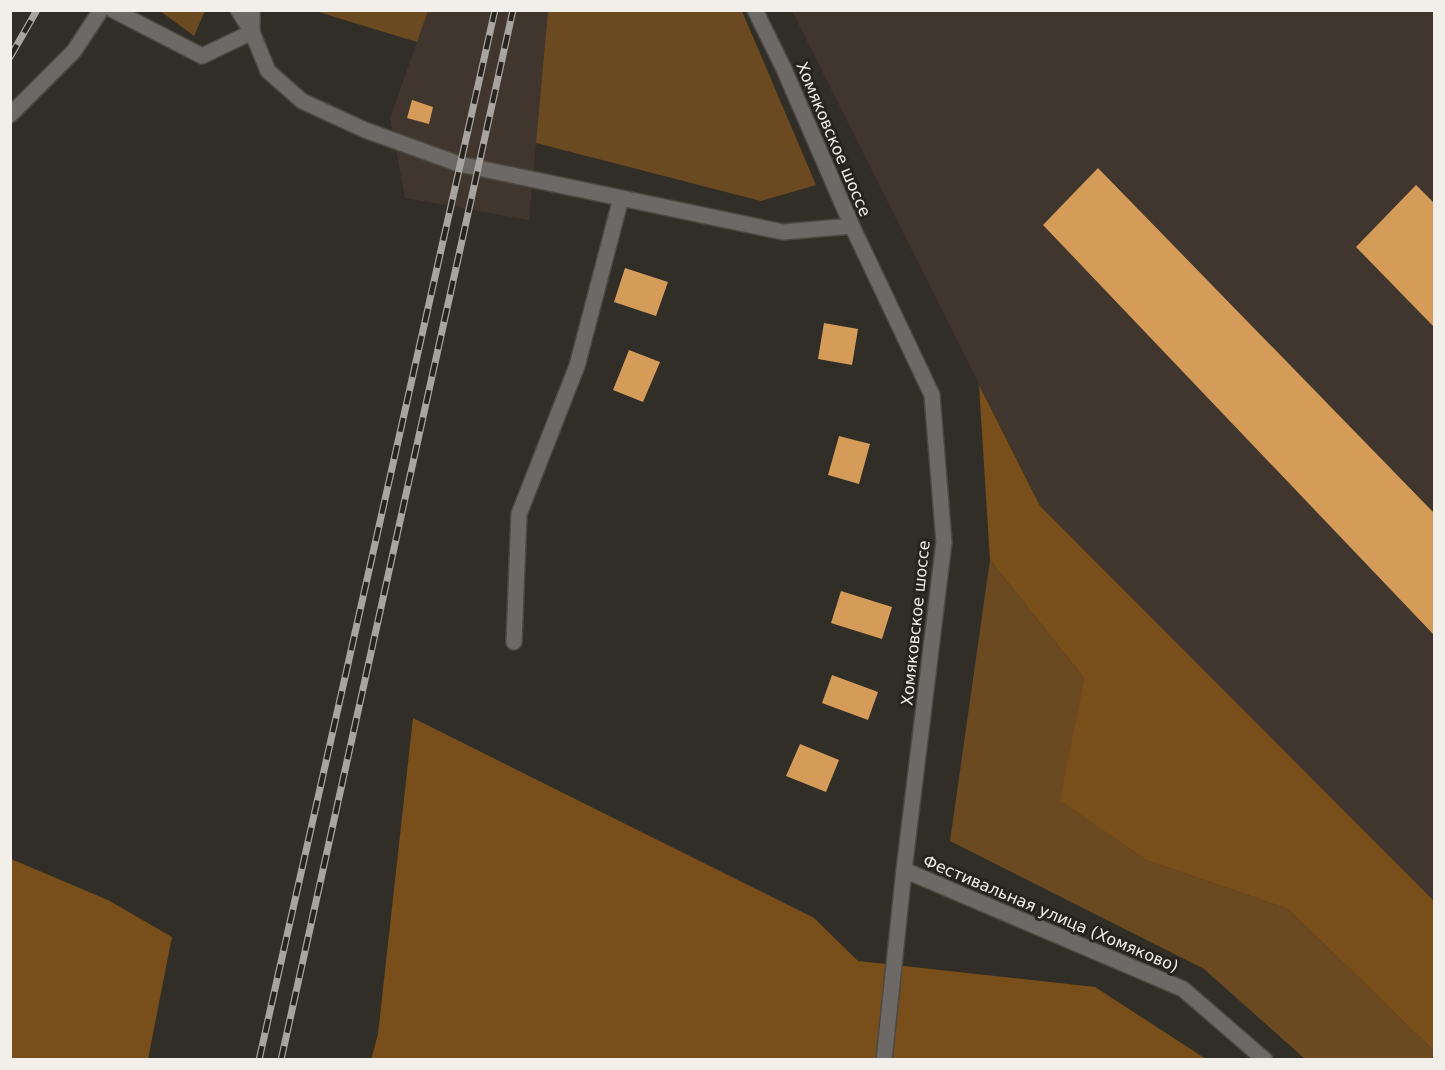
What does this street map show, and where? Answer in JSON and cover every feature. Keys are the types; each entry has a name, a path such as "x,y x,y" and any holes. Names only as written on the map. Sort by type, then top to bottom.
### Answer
{"street":[{"path":"10,114 74,51 101,10"},
{"path":"113,10 202,56 252,32"},
{"path":"238,10 252,32 268,71 302,101 365,130 459,164 783,232 852,226"},
{"path":"252,10 252,32"},
{"name":"Хомяковское шоссе","path":"755,10 783,67 852,226 932,395 944,542 904,870 885,1059"},
{"path":"514,642 519,514 577,366 621,198"},
{"name":"Фестивальная улица (Хомяково)","path":"904,870 1183,989 1265,1059"}],"shaded area":[{"path":"160,11 205,11 194,36"},
{"path":"315,11 428,11 417,42"},
{"path":"428,11 548,11 529,220 405,198 390,118"},
{"path":"548,11 742,11 816,185 761,201 536,143"},
{"path":"792,11 1434,11 1434,901 1040,506"},
{"path":"979,385 1040,506 1434,901 1434,1051 1288,909 1146,860 1060,800 1084,678 990,560"},
{"path":"990,560 1084,678 1061,800 1146,860 1288,909 1434,1051 1434,1059 1305,1059 1204,969 950,841"},
{"path":"413,718 814,918 858,961 1095,987 1206,1059 371,1060 378,1034"},
{"path":"11,859 108,900 172,937 148,1059 11,1059"}],"building":[{"path":"412,100 433,107 429,124 407,118"},
{"path":"1098,168 1434,513 1434,635 1043,225"},
{"path":"1416,185 1434,203 1434,327 1356,247"},
{"path":"625,268 668,282 656,316 614,302"},
{"path":"824,323 858,329 852,365 818,359"},
{"path":"629,350 660,362 643,402 613,390"},
{"path":"839,436 870,444 859,484 828,475"},
{"path":"841,591 892,607 882,639 831,623"},
{"path":"832,675 878,692 868,720 822,703"},
{"path":"800,744 839,760 826,792 786,776"}],"railway":[{"path":"10,57 37,10"},
{"path":"259,1060 495,10"},
{"path":"281,1060 513,10"}]}
